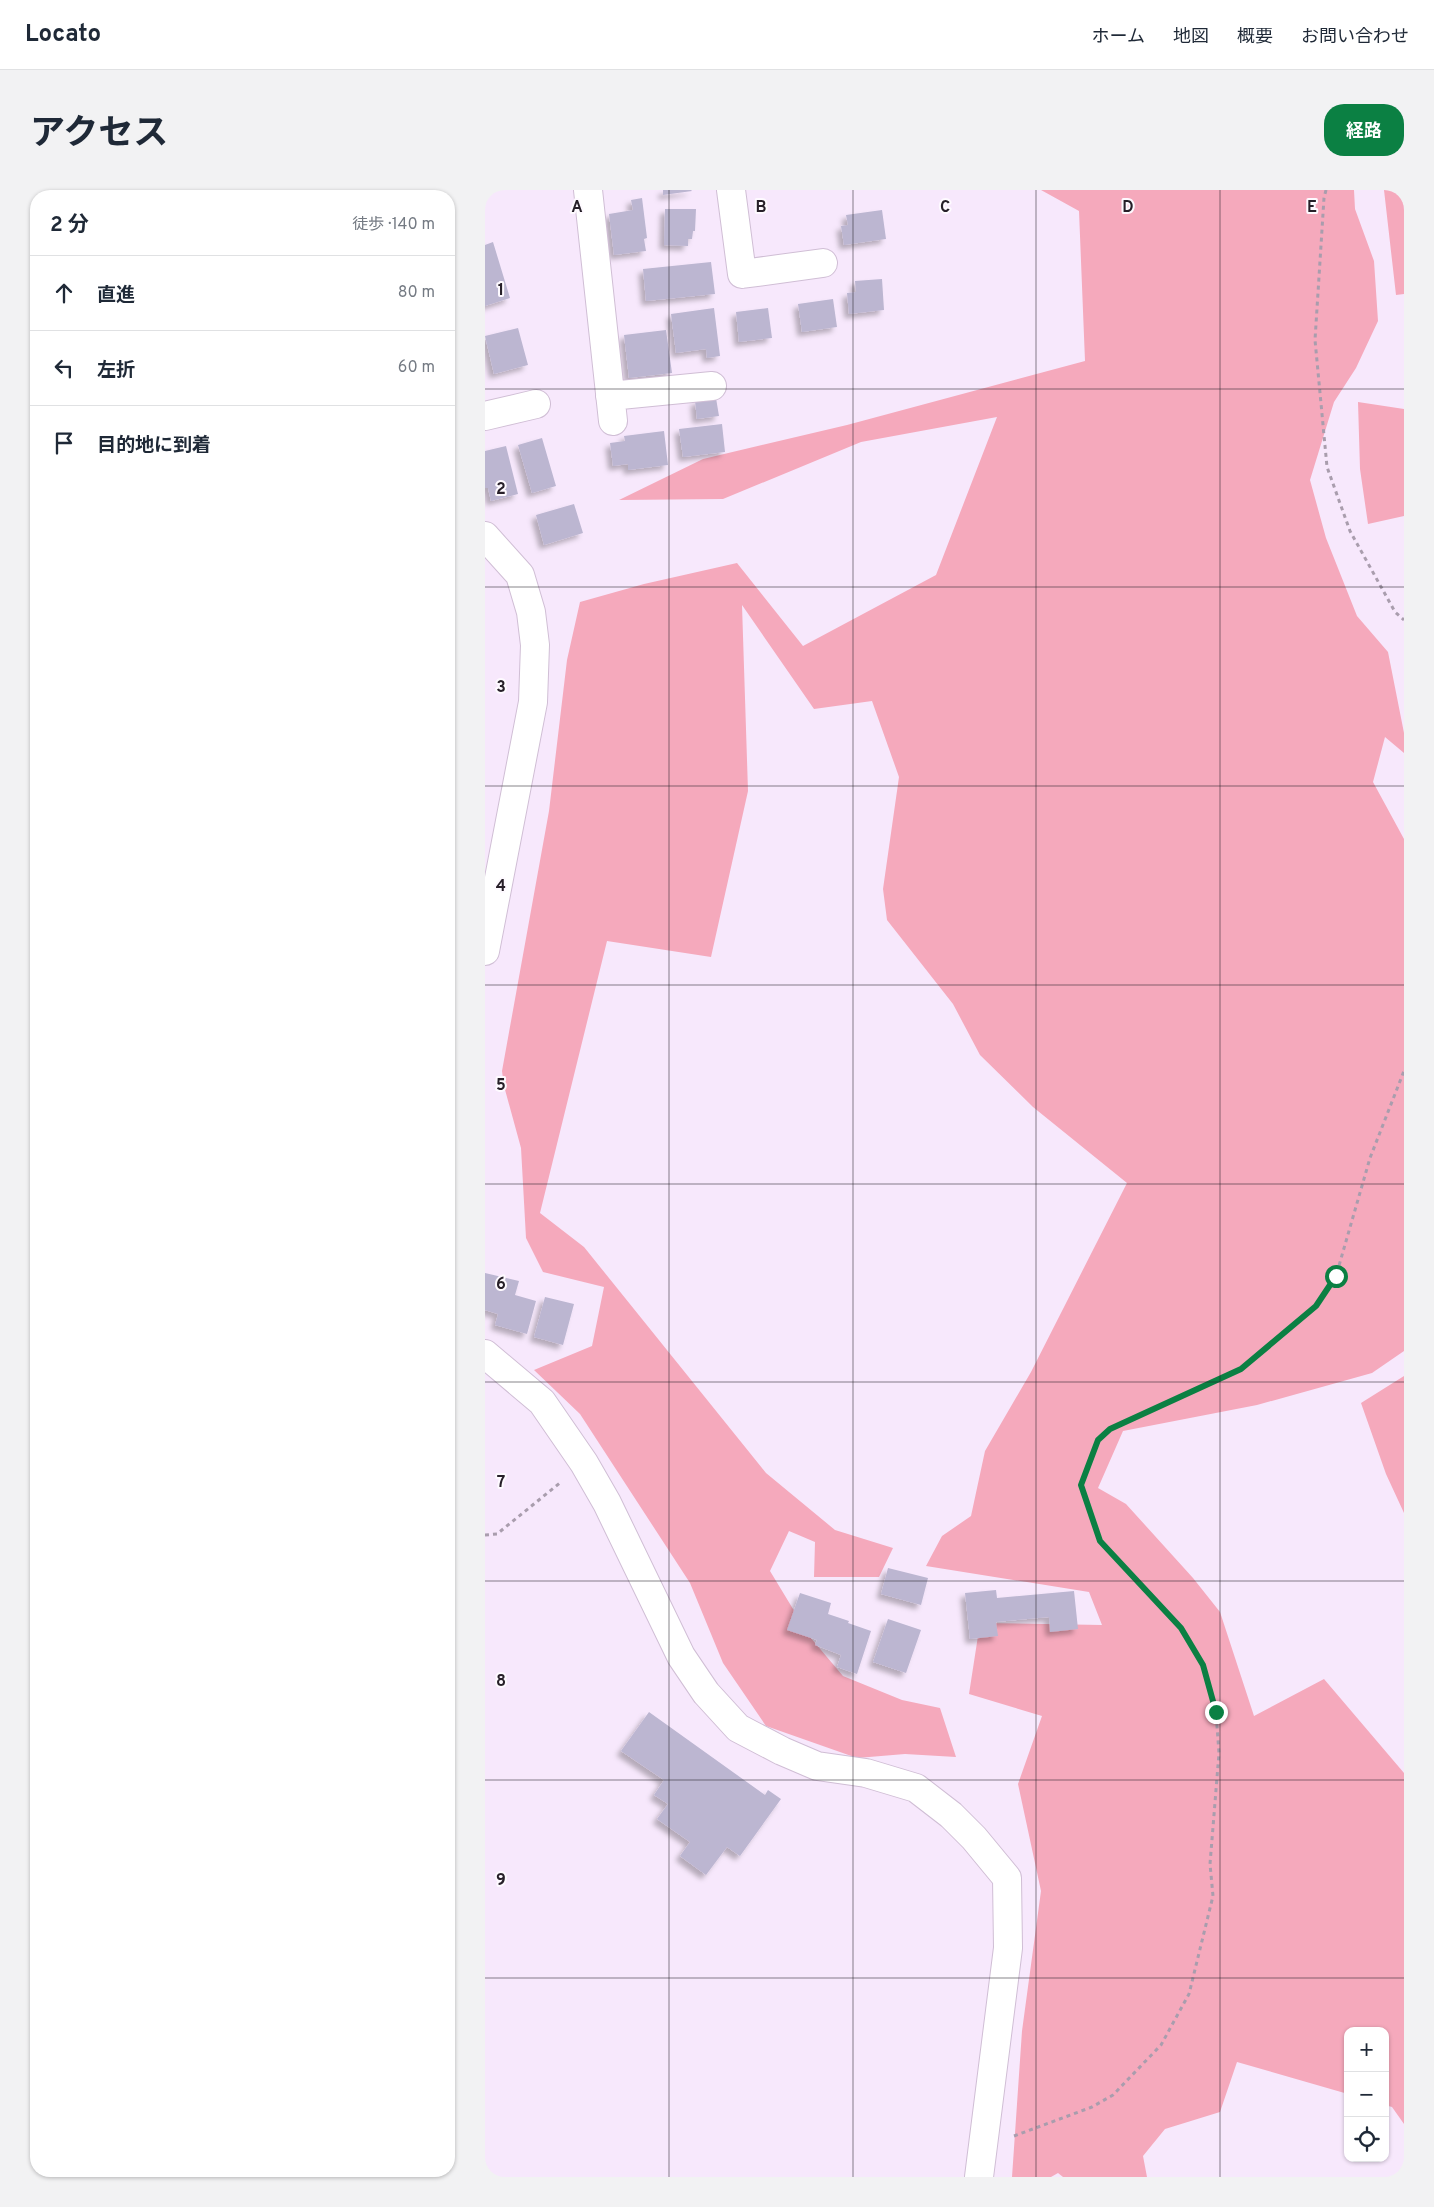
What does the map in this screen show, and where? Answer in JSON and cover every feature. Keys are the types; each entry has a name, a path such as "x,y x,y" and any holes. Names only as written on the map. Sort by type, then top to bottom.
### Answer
{"street":[{"path":"588,190 611,408 712,386"},
{"path":"731,190 742,274 823,263"},
{"path":"485,416 536,404"},
{"path":"485,536 520,575 531,612 535,645 533,702 485,951"},
{"path":"485,1354 542,1402 585,1463 607,1503 681,1656 706,1693 739,1728 782,1752 817,1766 866,1773 916,1788 951,1815 974,1838 1007,1878 1008,1948 979,2177"}],"path":[{"path":"1326,190 1315,340 1327,467 1350,531 1395,612 1404,620"},
{"path":"983,2147 1099,2103 1113,2095 1161,2045 1189,1994 1213,1896 1210,1864 1219,1753 1216,1712 1203,1665 1181,1628 1100,1541 1081,1485 1098,1440 1110,1429 1241,1369 1316,1306 1336,1276 1370,1158 1404,1071"},
{"path":"485,1535 497,1534 585,1463"}],"shaded area":[{"path":"1041,190 1354,190 1355,209 1374,261 1378,321 1356,368 1334,402 1310,480 1326,538 1357,616 1388,652 1404,733 1404,753 1385,737 1373,782 1404,839 1404,1351 1372,1373 1257,1405 1123,1431 1098,1488 1126,1504 1193,1578 1220,1612 1254,1716 1324,1679 1404,1773 1404,2124 1392,2107 1389,2106 1389,2027 1344,2027 1344,2093 1237,2062 1220,2112 1165,2129 1143,2156 1147,2177 1063,2177 1058,2173 1051,2177 1012,2177 1022,2031 1041,1891 1018,1784 1042,1716 969,1694 980,1623 1102,1625 1089,1592 926,1566 942,1536 971,1516 985,1451 1031,1372 1127,1183 1033,1107 980,1055 953,1004 887,920 883,889 899,777 872,701 814,709 742,605 748,791 711,957 607,941 540,1213 584,1247 766,1473 835,1530 893,1548 879,1577 814,1577 815,1542 789,1531 770,1571 810,1637 843,1676 902,1700 940,1708 956,1757 905,1754 857,1758 766,1726 723,1663 690,1583 580,1414 534,1370 592,1346 604,1287 543,1272 526,1238 521,1148 504,1086 502,1071 549,811 567,660 580,602 644,584 737,563 803,646 936,575 997,417 861,442 723,499 619,500 703,459 847,425 1085,361 1079,211"},
{"path":"1384,190 1404,190 1404,294 1396,295"},
{"path":"1358,402 1404,409 1404,516 1368,524 1360,469"},
{"path":"1404,1376 1404,1513 1386,1474 1361,1403"}],"building":[{"path":"663,190 691,190 692,191 663,195"},
{"path":"642,198 647,238 644,239 646,251 614,255 609,214 633,210 631,200"},
{"path":"665,209 696,209 695,231 693,231 692,239 688,239 688,246 664,245"},
{"path":"882,210 886,239 844,245 841,226 848,225 846,215"},
{"path":"493,242 510,298 485,306 485,245"},
{"path":"711,262 715,294 646,301 643,269"},
{"path":"882,279 884,310 849,314 847,293 856,292 855,281"},
{"path":"833,299 837,327 802,332 798,304"},
{"path":"714,308 720,356 707,358 706,349 676,353 671,314"},
{"path":"768,308 772,338 739,342 736,312"},
{"path":"518,328 528,365 494,374 485,336"},
{"path":"666,330 672,373 629,378 624,335"},
{"path":"716,398 719,416 697,419 695,401"},
{"path":"722,424 725,452 683,457 679,429"},
{"path":"664,431 668,465 628,470 628,464 613,466 610,443 625,441 624,436"},
{"path":"542,438 556,486 532,493 518,445"},
{"path":"506,446 518,494 491,501 488,488 485,488 485,451"},
{"path":"574,504 583,533 544,545 536,515"},
{"path":"485,1273 519,1281 515,1295 536,1301 527,1334 495,1325 498,1314 485,1310"},
{"path":"545,1297 574,1304 563,1345 534,1337"},
{"path":"888,1568 928,1578 921,1605 881,1594"},
{"path":"996,1590 997,1598 1074,1591 1078,1629 1050,1632 1049,1617 996,1622 998,1636 970,1639 965,1593"},
{"path":"800,1593 831,1603 828,1614 871,1631 857,1674 837,1667 841,1655 815,1645 817,1640 787,1630"},
{"path":"888,1619 921,1630 906,1673 873,1662"},
{"path":"649,1712 765,1795 768,1790 781,1799 740,1856 727,1847 706,1875 680,1856 690,1842 657,1819 668,1804 654,1795 664,1780 621,1751"}],"route":[{"path":"1216,1712 1203,1665 1181,1628 1100,1541 1081,1485 1098,1440 1110,1429 1241,1369 1316,1306 1336,1276"}]}
